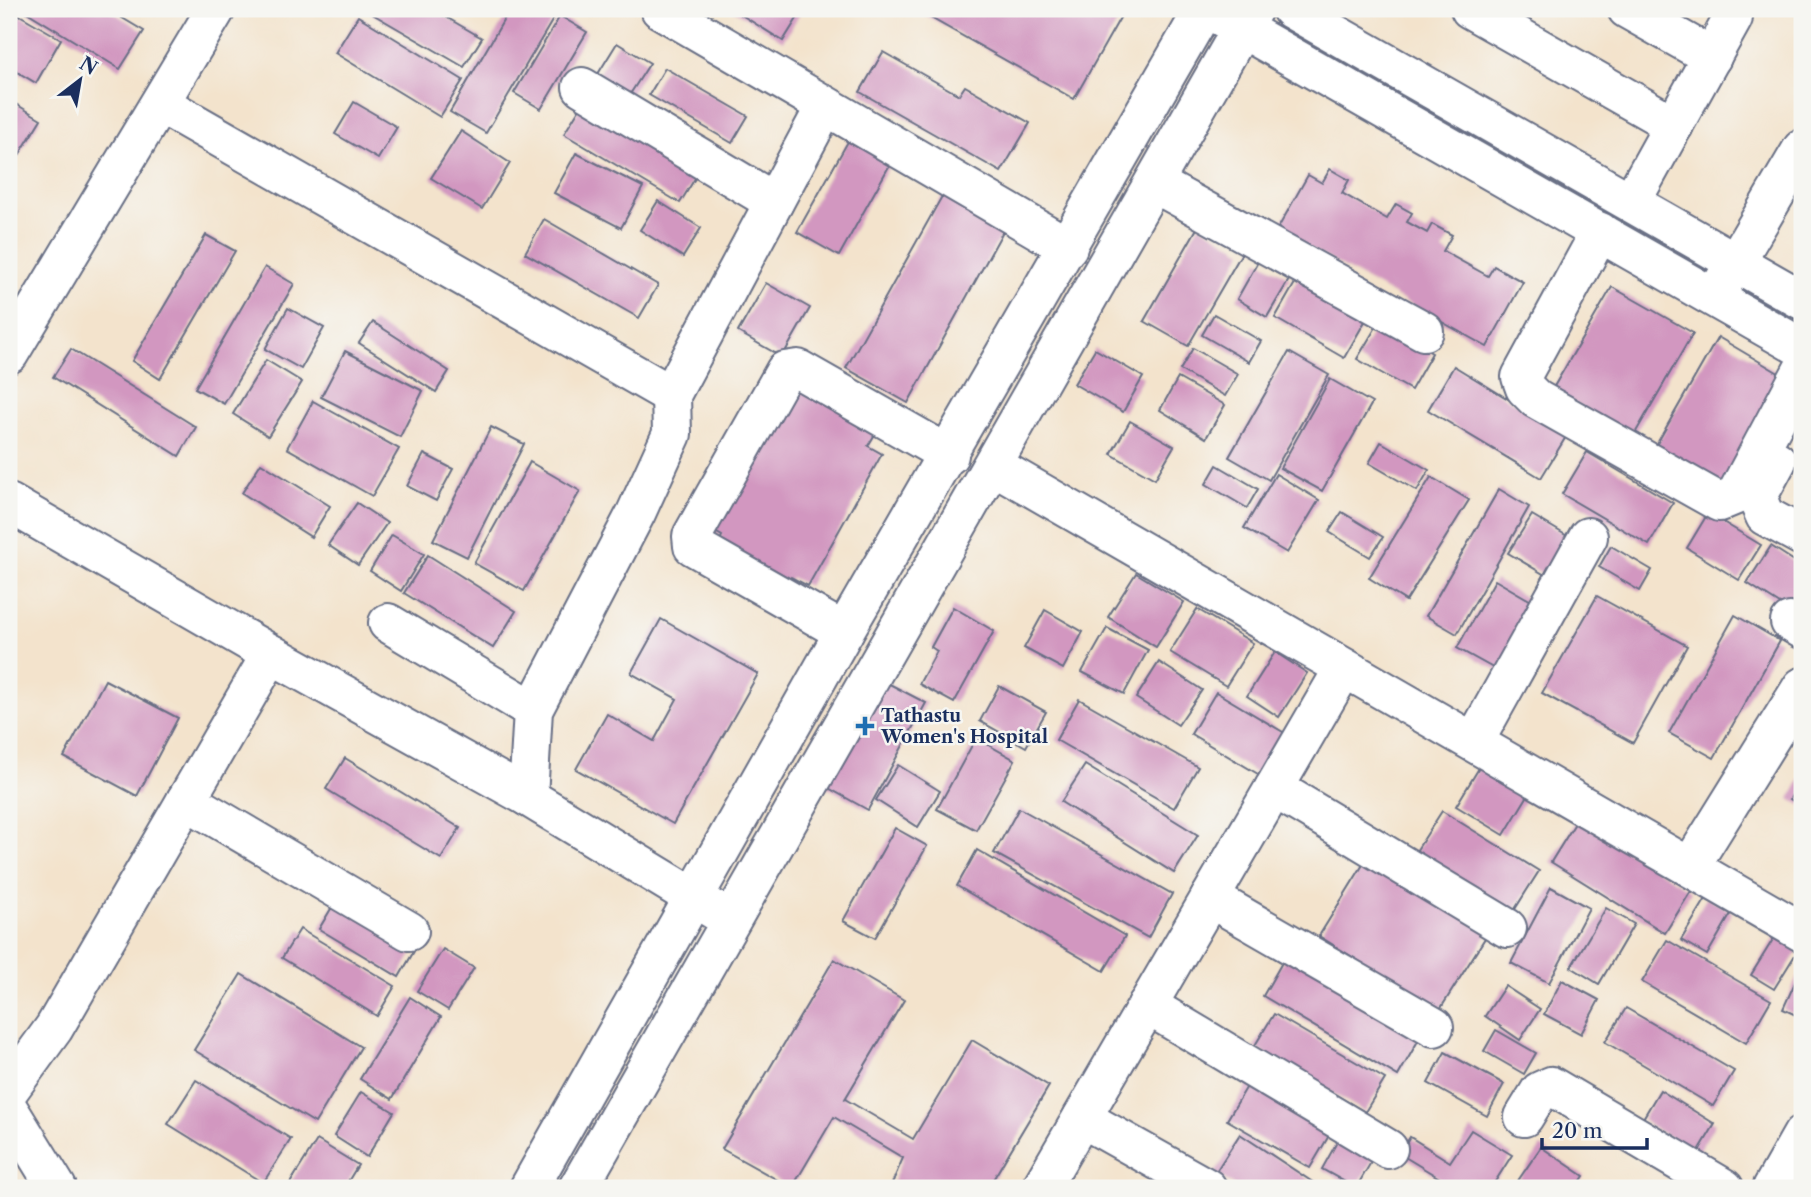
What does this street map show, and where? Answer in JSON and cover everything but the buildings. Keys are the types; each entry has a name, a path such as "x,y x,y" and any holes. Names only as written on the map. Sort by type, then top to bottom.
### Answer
{"street":[{"path":"9,355 216,9"},
{"path":"660,9 1068,247"},
{"path":"529,1188 844,632 1206,9 1247,18 1600,232 1802,348"},
{"path":"1291,9 1802,300"},
{"path":"1470,9 1674,125"},
{"path":"1626,9 1712,57"},
{"path":"1631,202 1733,18 1733,9"},
{"path":"578,1188 1247,18"},
{"path":"582,87 774,202"},
{"path":"161,104 671,394"},
{"path":"528,797 533,710 636,513 671,434 671,394 825,107"},
{"path":"1714,298 1802,149"},
{"path":"1154,183 1424,331"},
{"path":"1600,232 1521,377 1525,388 1536,399 1719,502 1736,495 1802,371"},
{"path":"844,632 693,546 692,536 785,371 798,369 949,455"},
{"path":"1802,421 1757,498 1765,516 1802,537"},
{"path":"993,465 1802,932"},
{"path":"9,503 271,654 528,797 731,920"},
{"path":"1474,742 1588,537"},
{"path":"388,623 533,710"},
{"path":"9,1090 54,1028 271,654"},
{"path":"1041,1188 1344,668"},
{"path":"1690,867 1802,687"},
{"path":"1274,788 1507,928"},
{"path":"186,800 409,931"},
{"path":"1210,898 1434,1027"},
{"path":"1147,1005 1388,1149"},
{"path":"1524,1117 1540,1091 1551,1086 1724,1188"},
{"path":"9,1110 57,1188"},
{"path":"1082,1118 1206,1188"},
{"path":"1772,1188 1802,1135"}],"place":[{"name":"Tathastu Women's Hospital","path":"865,726"}]}
